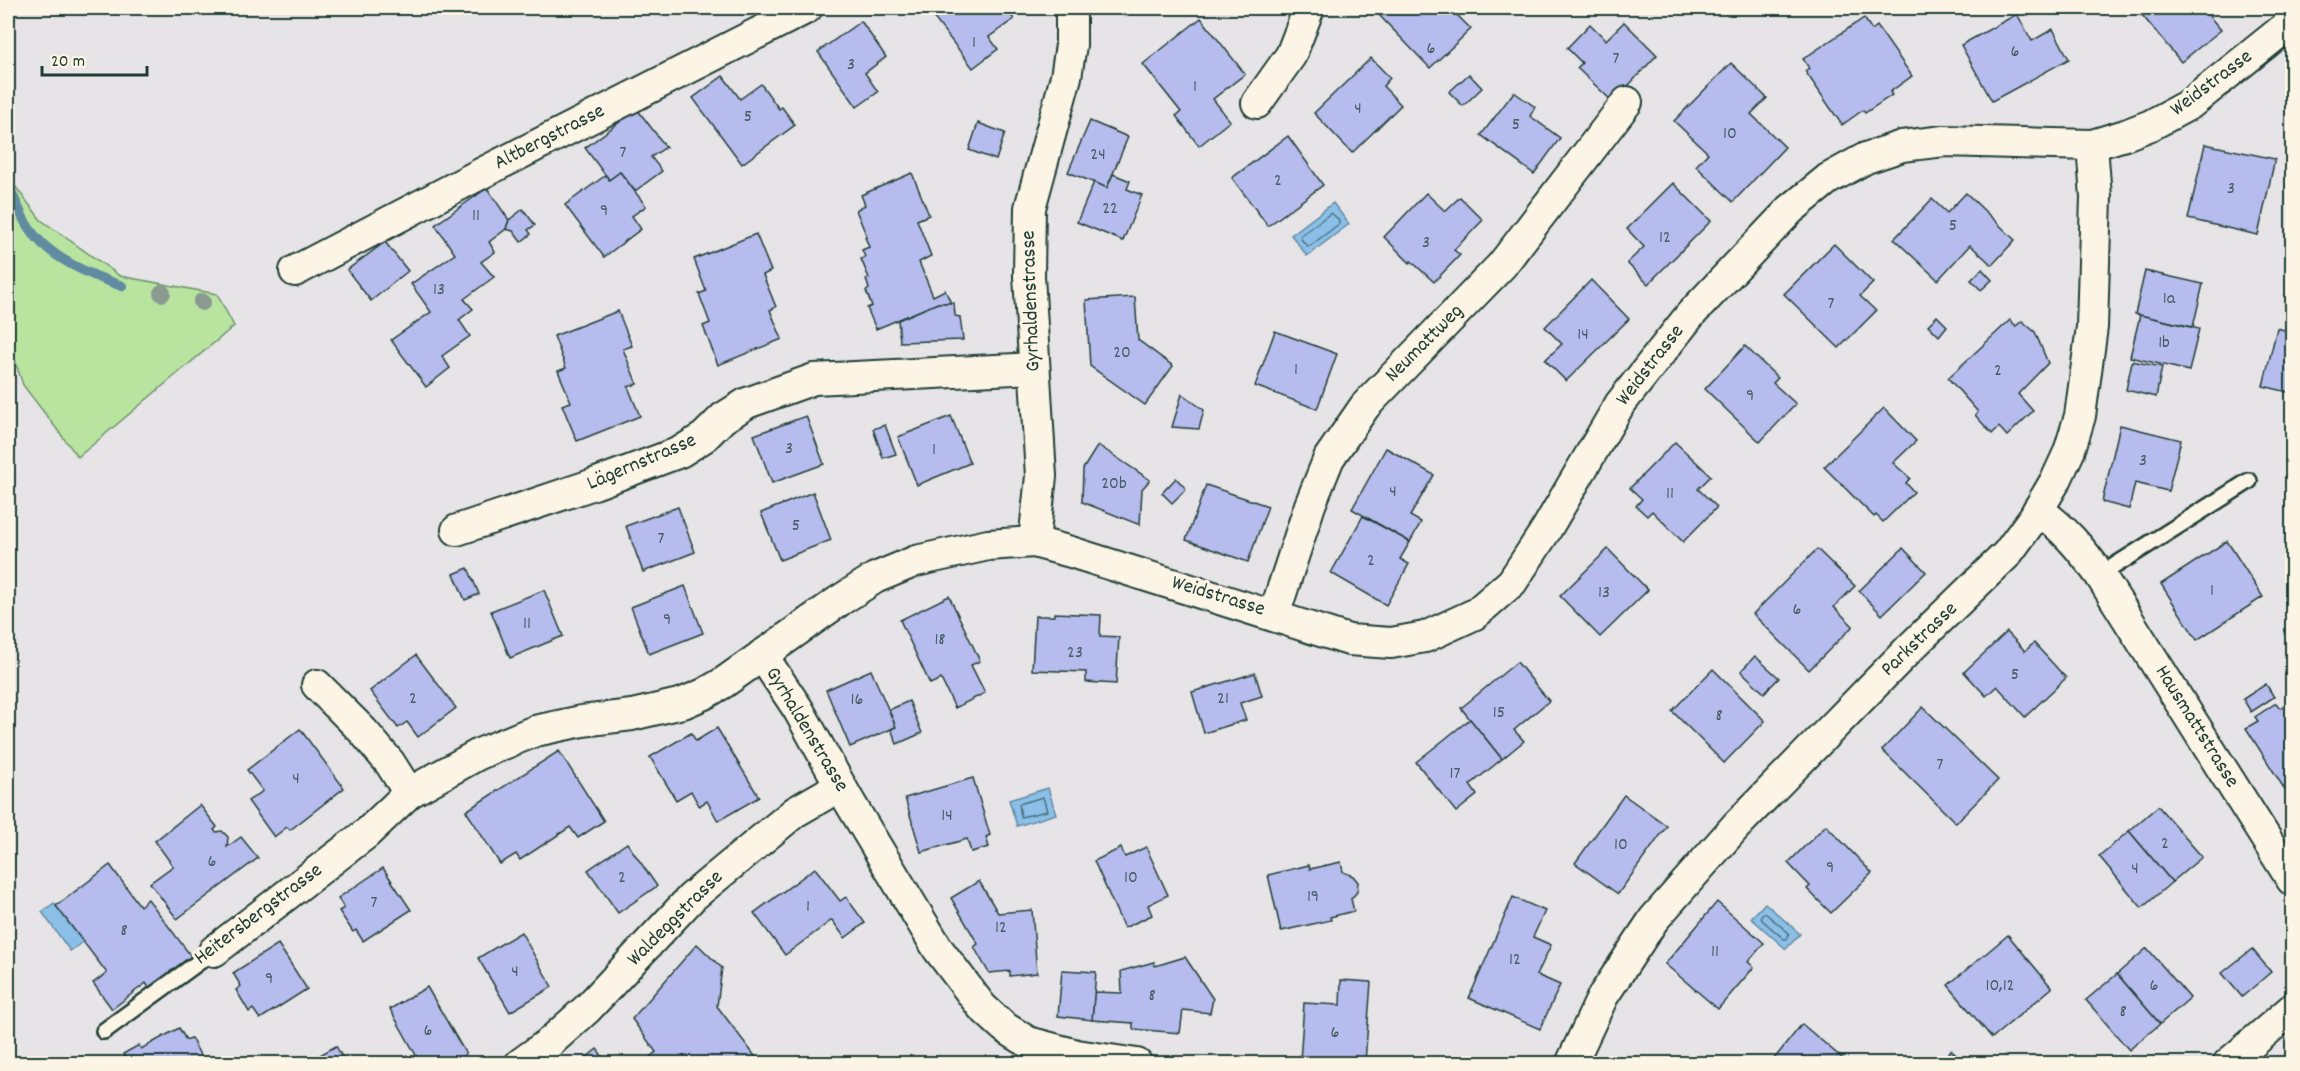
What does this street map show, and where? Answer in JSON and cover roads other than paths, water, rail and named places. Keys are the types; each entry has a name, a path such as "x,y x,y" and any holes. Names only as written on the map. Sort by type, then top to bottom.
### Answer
{"street":[{"name":"Altbergstrasse","path":"295,271 536,145 807,8"},
{"name":"Gyrhaldenstrasse","path":"1069,8 1071,45 1066,77 1030,208 1029,276 1041,476 1034,542 988,545 916,561 875,578 762,655 798,709 840,786 938,949 982,1007 1004,1027 1028,1042 1077,1055 1137,1064"},
{"path":"1257,103 1292,55 1309,8"},
{"name":"Weidstrasse","path":"1034,542 1349,640 1391,643 1425,637 1475,614 1512,582 1546,530 1620,404 1691,314 1790,210 1820,185 1848,167 1883,152 1922,143 1944,141 2092,145 2125,135 2170,116 2216,84 2292,22"},
{"name":"Neumattweg","path":"1274,615 1310,505 1329,458 1365,406 1502,265 1628,102"},
{"name":"Parkstrasse","path":"1571,1064 1603,996 1654,919 1736,826 1911,647 2007,554 2057,478 2069,452 2080,416 2092,327 2095,169 2092,145"},
{"name":"Lägernstrasse","path":"457,530 594,484 680,452 704,437 723,418 747,403 814,379 1033,368"},
{"name":"Hausmattstrasse","path":"2038,510 2051,519 2073,541 2100,575 2292,880"},
{"name":"Heitersbergstrasse","path":"214,951 367,833 409,793 479,754 535,731 632,715 683,703 723,683 762,655"},
{"path":"317,685 363,731 390,764 409,793"},
{"name":"Waldeggstrasse","path":"520,1064 587,1009 692,897 795,812 840,786"},
{"path":"2228,1064 2292,1009"}],"lane":[{"path":"2100,575 2249,481"},
{"name":"Heitersbergstrasse","path":"104,1031 214,951"}],"water":[{"path":"1333,203 1349,224 1307,256 1291,235"},
{"path":"1048,788 1056,814 1017,826 1009,800"},
{"path":"54,903 83,942 70,951 42,912"},
{"path":"1765,903 1800,934 1786,949 1751,918"}],"waterway":[{"path":"8,187 26,223 37,239 47,248 84,271 122,286"}]}
